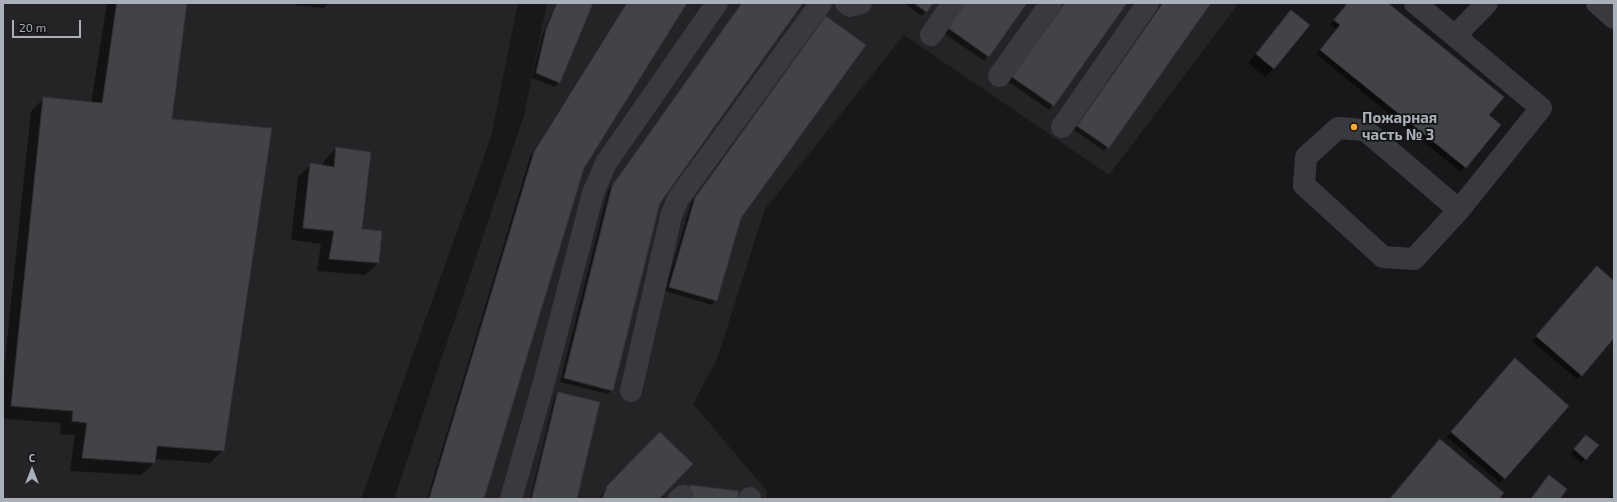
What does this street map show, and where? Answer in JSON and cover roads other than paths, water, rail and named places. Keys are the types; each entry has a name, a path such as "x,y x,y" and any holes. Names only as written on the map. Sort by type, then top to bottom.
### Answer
{"street":[{"path":"511,499 544,382 593,193 606,164 717,3"},
{"path":"630,390 671,216 678,199 821,3"},
{"path":"846,3 850,6 861,3"},
{"path":"931,34 954,3"},
{"path":"999,76 1051,3"},
{"path":"1062,126 1148,3"},
{"path":"1415,3 1541,108 1459,210 1414,259 1383,257 1304,185 1306,157 1338,128 1365,130 1459,210"},
{"path":"1455,36 1487,3"},
{"path":"1597,3 1614,18"}],"place":[{"name":"Пожарная часть № 3","path":"1354,127"}]}
